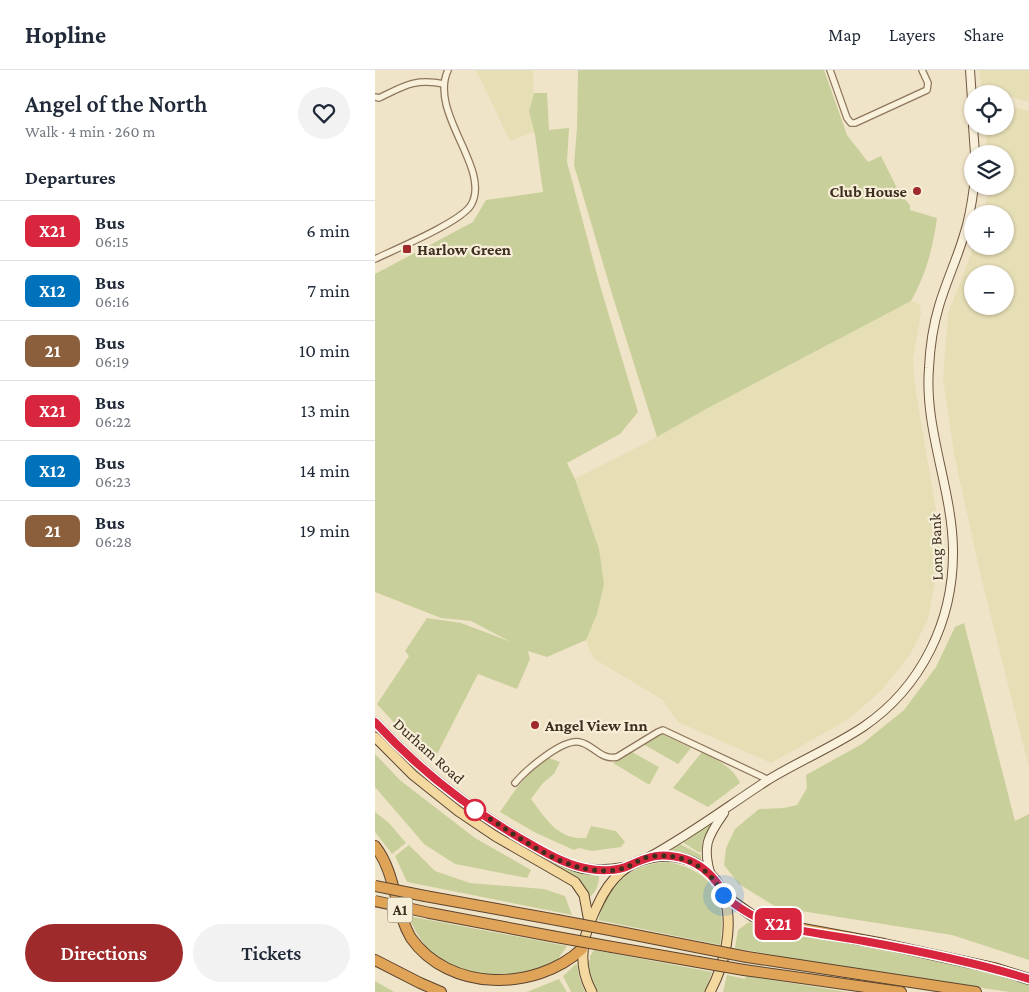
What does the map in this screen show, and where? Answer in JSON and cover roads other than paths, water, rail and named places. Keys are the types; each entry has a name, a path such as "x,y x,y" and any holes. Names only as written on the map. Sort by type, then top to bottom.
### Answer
{"highway":[{"name":"A1","path":"375,846 389,872 401,916 412,939 428,959 448,974 466,982 497,988 523,985 543,979 557,972 571,962 582,949"},
{"name":"A1","path":"375,886 747,957 976,992"},
{"path":"723,895 753,916 771,923 994,968 1029,979"},
{"name":"A1","path":"375,901 612,948 744,970 901,992"},
{"path":"375,960 420,984 441,992"}],"main road":[{"path":"970,70 971,85"},
{"name":"Long Bank","path":"647,858 693,831 769,780 862,728 883,712 918,673 932,648 944,620 951,588 952,534 931,410 929,369 935,322 965,233 972,195"},
{"name":"Durham Road","path":"375,722 398,746 442,785 506,830 569,864 601,870 627,867"},
{"name":"Durham Road","path":"375,737 413,775 458,812 495,836 575,882 584,894 589,923"},
{"name":"Long Bank","path":"711,876 706,846 712,830 728,807"},
{"path":"592,992 585,976 582,949 589,923 604,891 615,878 634,862 661,856 682,858 700,867 711,876 723,895 728,914 727,940 723,958 710,992"}],"street":[{"path":"375,259 452,221 471,205 475,182 471,166 445,102 444,84 448,70"},
{"path":"830,70 847,118 851,123 855,123 927,90 928,83 922,70"},
{"path":"375,97 379,98 412,83 427,81 444,84"},
{"path":"515,783 541,758 571,743 579,742 605,757 613,758 663,730 769,780"}],"place":[{"name":"Club House","path":"917,191"},
{"name":"Harlow Green","path":"407,249"},
{"name":"Angel View Inn","path":"535,725"}]}
